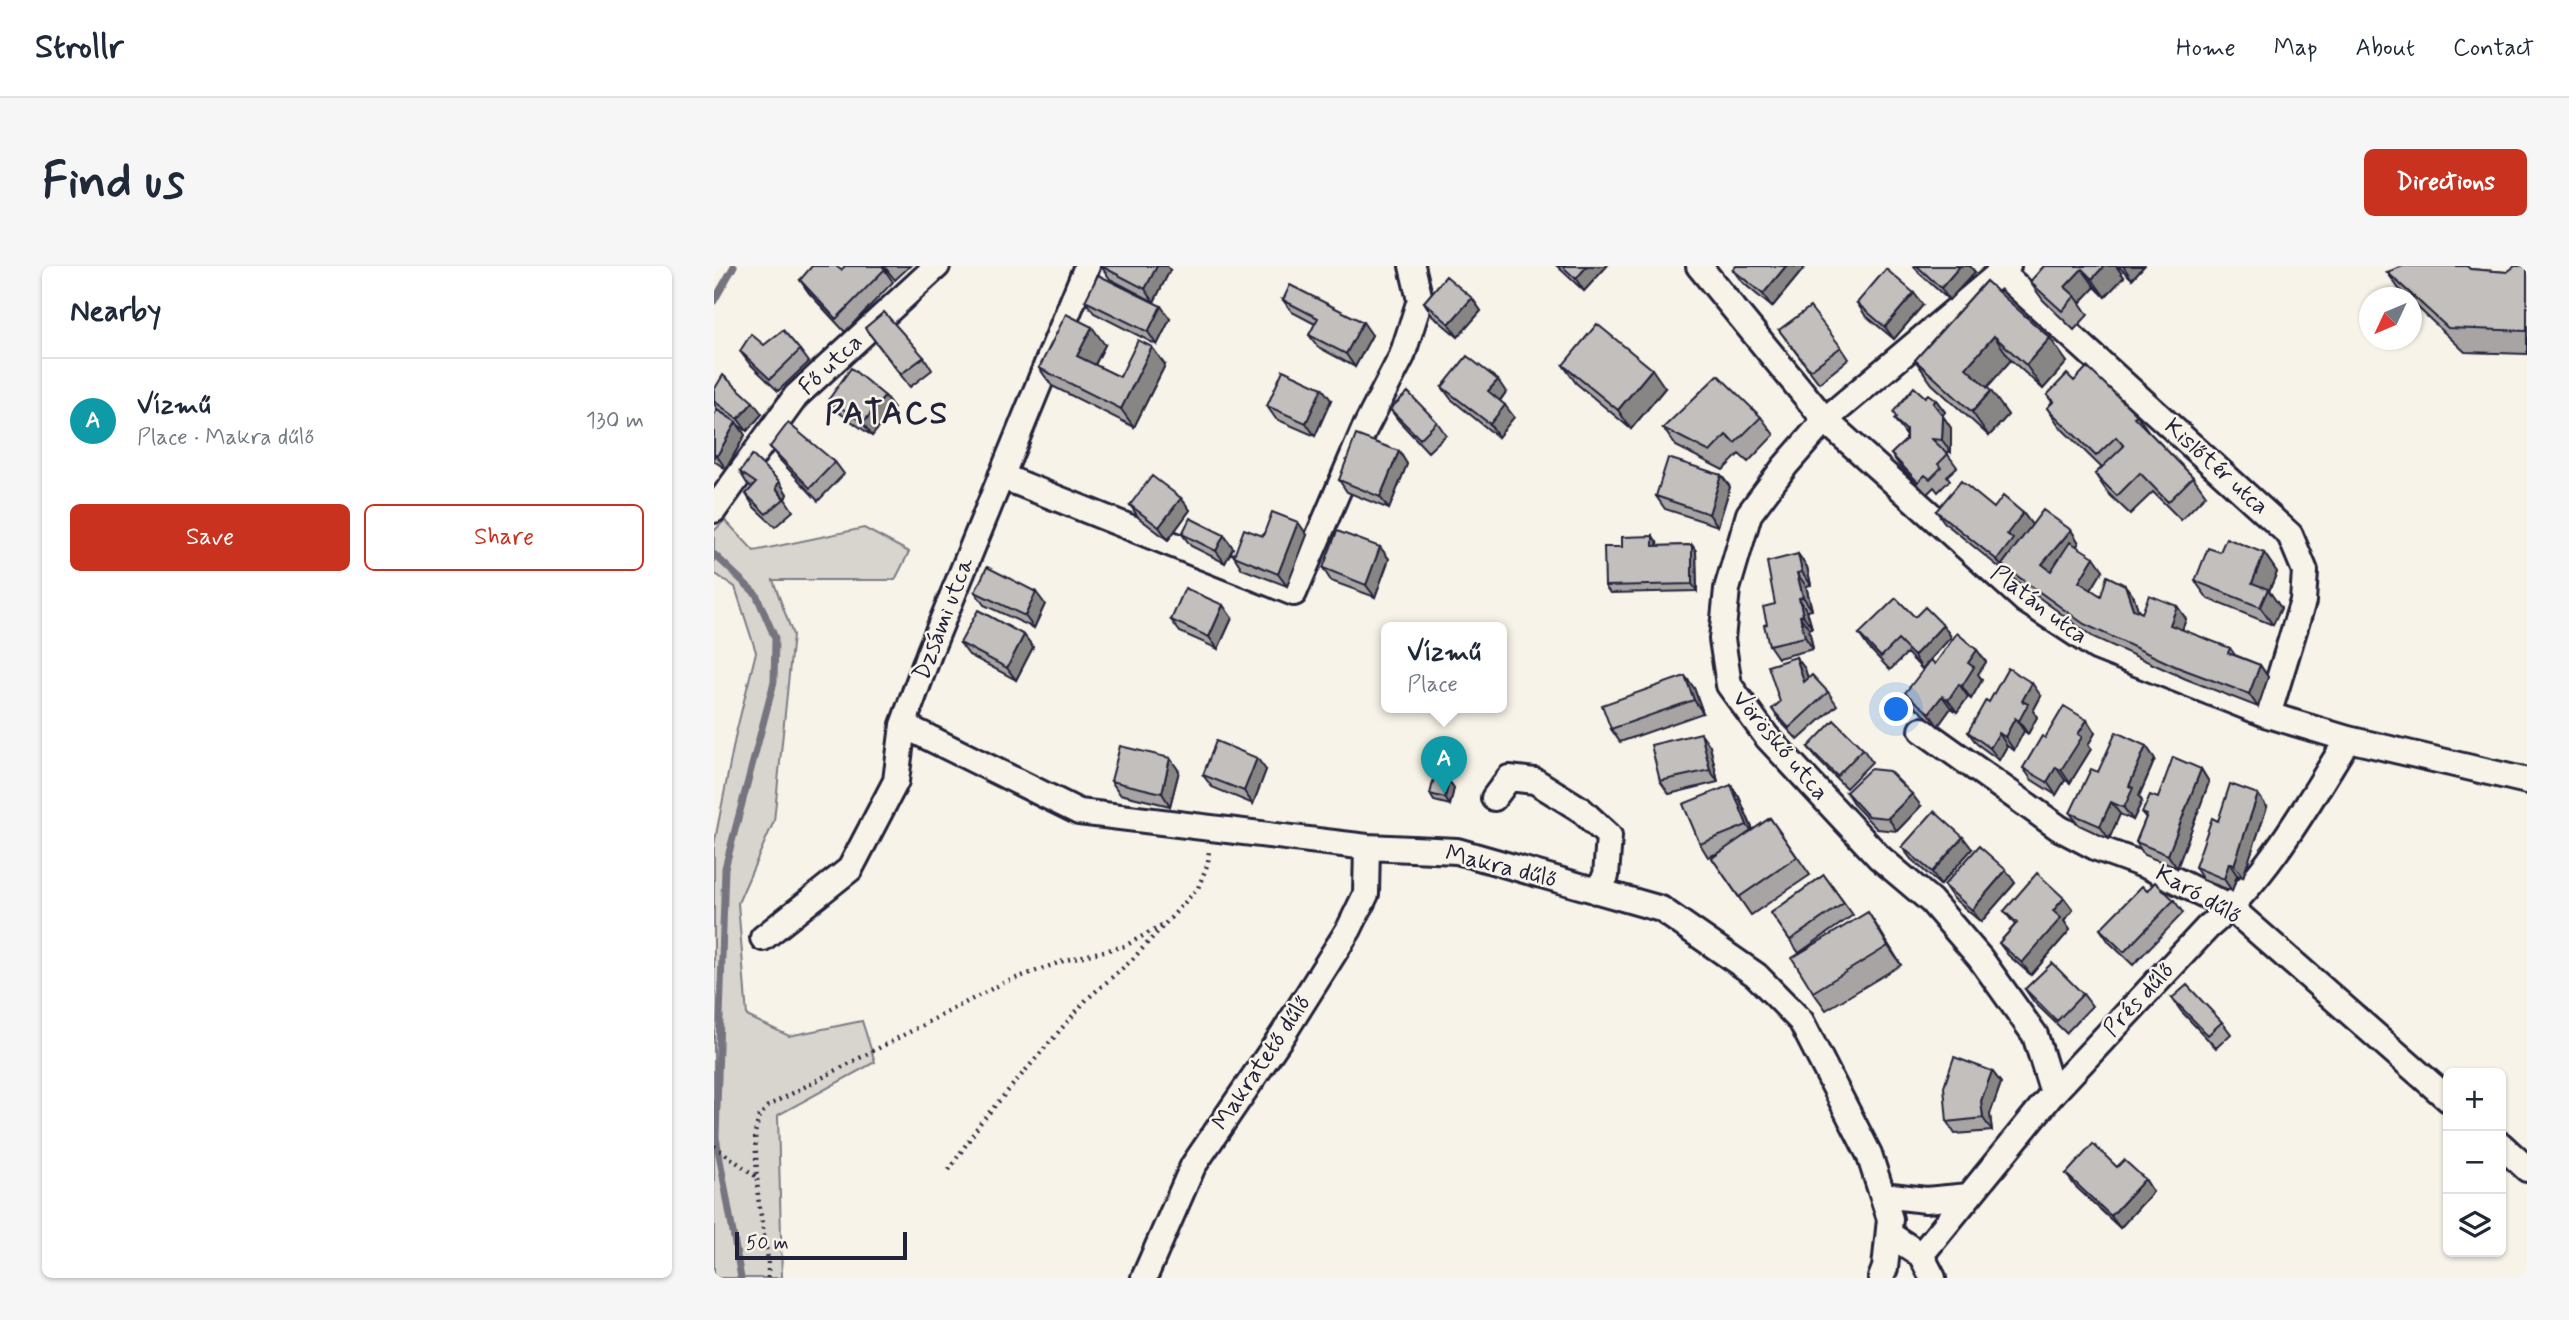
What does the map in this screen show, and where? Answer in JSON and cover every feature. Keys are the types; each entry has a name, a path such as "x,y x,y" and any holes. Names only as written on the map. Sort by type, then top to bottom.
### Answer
{"street":[{"name":"Fő utca","path":"714,510 796,396 937,266"},
{"name":"Dzsámi utca","path":"763,938 850,869 896,781 903,725 930,651 1087,266"},
{"path":"1001,475 1294,593 1364,430 1402,356 1420,300 1412,266"},
{"name":"Platán utca","path":"1699,266 1825,421 2025,601 2095,647 2268,715 2348,739 2527,780"},
{"name":"Vöröskő utca","path":"2005,270 1825,421 1785,466 1749,514 1727,589 1721,639 1729,685 1767,737 1879,857 1931,901 1980,958 2035,1035 2053,1093"},
{"name":"Kislőtér utca","path":"2005,270 2290,535 2305,571 2303,601 2268,715"},
{"name":"Makra dűlő","path":"903,725 1079,813 1367,847 1457,851 1661,909 1756,975 1801,1021 1869,1154 1883,1195 1890,1219 1885,1268 1881,1278"},
{"name":"Karó dűlő","path":"1922,730 2059,828 2097,848 2150,867 2231,908 2443,1095"},
{"name":"Prés dűlő","path":"1921,1255 2053,1093 2207,928 2231,908 2295,825 2348,739"},
{"path":"1494,798 1509,778 1535,780 1580,809 1609,836 1606,876 1596,891"},
{"name":"Makratető dűlő","path":"1143,1278 1193,1166 1283,1034 1349,929 1366,894 1367,847"},
{"path":"2506,1150 2527,1169"},
{"path":"1883,1195 1926,1200 1969,1196"},
{"path":"1889,1234 1921,1255 1933,1278"}],"path":[{"path":"768,1278 755,1133 759,1117 768,1106 1003,983 1066,960 1125,946 1162,925 1178,912 1198,888 1208,863 1210,844 1204,826"},
{"path":"949,1170 981,1122 1087,999 1131,961 1162,925"},
{"path":"716,1148 757,1178"}],"shaded area":[{"path":"725,520 754,551 864,528 909,552 895,580 773,580 793,635 774,821 738,903 747,1016 789,1036 862,1021 875,1062 778,1115 782,1278 714,1278 714,845 736,733 756,652 735,587 714,573 714,531"}],"building":[{"path":"812,266 836,266 841,270 845,266 882,266 885,269 836,319 800,280"},
{"path":"1101,266 1157,266 1145,289"},
{"path":"1562,266 1587,266 1576,279"},
{"path":"1736,266 1786,266 1763,294 1733,270"},
{"path":"1917,266 1960,266 1941,288"},
{"path":"2044,266 2104,266 2092,279 2082,269 2065,287 2075,296 2062,311 2030,282"},
{"path":"2403,266 2467,266 2470,269 2507,272 2515,266 2527,266 2527,331 2448,328 2422,304 2422,287 2403,287 2387,272"},
{"path":"1886,269 1914,293 1885,327 1857,303"},
{"path":"1098,275 1161,306 1148,332 1085,301"},
{"path":"1446,276 1472,298 1449,324 1424,302"},
{"path":"1986,281 2050,338 2026,365 1994,336 1966,368 1991,391 1972,412 1915,360"},
{"path":"1290,285 1363,322 1346,354 1309,335 1318,318 1283,300"},
{"path":"1810,307 1841,347 1810,370 1779,330"},
{"path":"884,312 924,357 901,374 865,328"},
{"path":"1066,314 1092,327 1077,356 1120,377 1138,340 1152,347 1121,409 1039,368"},
{"path":"1597,324 1652,369 1618,410 1563,365"},
{"path":"783,330 800,350 770,379 740,351 751,334 764,345"},
{"path":"1467,356 1498,380 1488,391 1505,405 1490,424 1442,387"},
{"path":"2087,367 2137,415 2134,417 2193,477 2168,502 2140,473 2117,496 2095,474 2124,446 2116,437 2096,456 2047,408 2054,401 2047,395 2067,374 2074,381"},
{"path":"851,368 885,396 863,423 829,399"},
{"path":"1283,370 1322,388 1306,423 1267,406"},
{"path":"723,375 753,402 738,419 714,401 714,390"},
{"path":"1718,375 1761,417 1735,443 1726,435 1710,452 1663,428"},
{"path":"1914,387 1925,397 1928,394 1936,400 1933,403 1943,416 1942,440 1932,439 1948,454 1938,464 1941,468 1930,479 1925,475 1918,482 1891,454 1906,440 1906,430 1894,419 1896,417 1893,412"},
{"path":"1408,392 1437,422 1420,439 1390,409"},
{"path":"717,410 736,422 717,456 714,454 714,415"},
{"path":"788,423 835,462 810,488 770,447"},
{"path":"1356,435 1399,451 1380,497 1339,480"},
{"path":"752,455 779,481 776,488 784,499 766,514 746,494 756,483 740,472"},
{"path":"1668,458 1721,475 1709,514 1656,496"},
{"path":"1152,476 1181,498 1159,527 1130,505"},
{"path":"1961,481 1994,508 2003,496 2023,513 2007,534 2013,539 1997,560 1936,511"},
{"path":"2043,510 2071,530 2042,564 2051,571 2070,542 2094,557 2079,582 2101,596 2107,576 2125,585 2133,609 2142,613 2149,595 2177,606 2170,625 2230,648 2228,653 2260,665 2249,694 2177,667 2084,624 2002,565"},
{"path":"1272,512 1298,522 1278,574 1234,556 1244,529 1263,536"},
{"path":"1190,518 1224,535 1216,551 1182,534"},
{"path":"1337,531 1380,547 1366,585 1323,568"},
{"path":"1653,536 1653,546 1692,545 1692,584 1605,586 1604,547 1622,547 1622,537"},
{"path":"2226,538 2264,553 2252,583 2268,589 2260,607 2195,581 2208,548 2220,552"},
{"path":"1798,554 1802,572 1797,573 1803,597 1799,598 1803,615 1800,616 1805,637 1769,645 1763,607 1775,604 1767,562"},
{"path":"987,567 1036,592 1025,616 975,592"},
{"path":"1185,588 1223,605 1209,637 1171,620"},
{"path":"1896,598 1915,617 1925,607 1943,625 1914,656 1898,640 1881,657 1859,634"},
{"path":"978,610 1024,635 1007,668 960,643"},
{"path":"1957,633 1977,650 1968,663 1974,667 1962,686 1959,684 1948,700 1942,696 1929,713 1905,693 1931,660 1935,664"},
{"path":"1796,657 1804,682 1812,675 1828,692 1789,728 1772,709 1780,702 1768,666"},
{"path":"2008,668 2032,683 2022,701 2028,704 2019,721 2015,718 2005,737 1999,733 1990,748 1968,732"},
{"path":"1685,676 1694,700 1611,729 1602,705"},
{"path":"2064,706 2087,720 2078,734 2082,737 2061,770 2056,767 2047,782 2023,768"},
{"path":"1834,720 1863,749 1837,776 1808,747"},
{"path":"2116,732 2146,746 2129,786 2133,788 2124,808 2111,802 2100,826 2070,813 2091,769 2098,772"},
{"path":"1701,733 1710,770 1660,781 1651,745"},
{"path":"1216,741 1257,758 1244,791 1203,775"},
{"path":"1120,746 1170,758 1162,793 1111,781"},
{"path":"2173,757 2201,769 2168,855 2136,842 2147,815 2142,813 2150,795 2158,798"},
{"path":"1870,769 1889,771 1912,794 1888,818 1868,816 1846,792"},
{"path":"1434,778 1449,781 1445,798 1430,794"},
{"path":"2230,784 2258,794 2234,865 2229,863 2224,879 2195,867 2212,818 2218,821"},
{"path":"1731,785 1747,825 1700,844 1683,804"},
{"path":"1934,811 1963,837 1932,872 1902,847"},
{"path":"1770,818 1797,857 1739,897 1712,858"},
{"path":"1979,846 2006,870 1972,910 1944,885"},
{"path":"2037,873 2064,898 2053,911 2061,918 2022,963 1999,943 2017,923 2004,911"},
{"path":"1824,875 1844,903 1790,940 1771,913"},
{"path":"2155,882 2174,900 2124,952 2100,929 2142,886 2147,891"},
{"path":"1868,912 1888,946 1813,992 1792,958"},
{"path":"2052,963 2083,994 2057,1021 2025,989"},
{"path":"2187,985 2222,1022 2208,1035 2172,998"},
{"path":"1954,1057 1992,1071 1981,1101 1983,1118 1947,1122 1944,1087"},
{"path":"2093,1144 2117,1167 2124,1160 2145,1179 2111,1216 2066,1174"}],"waterway":[{"path":"714,301 734,266"},
{"path":"715,555 756,594 775,638 774,682 725,868 716,1137 741,1278"}],"place":[{"name":"Vízmű","path":"1444,794"}],"district":[{"name":"PATACS","path":"887,414"}]}
